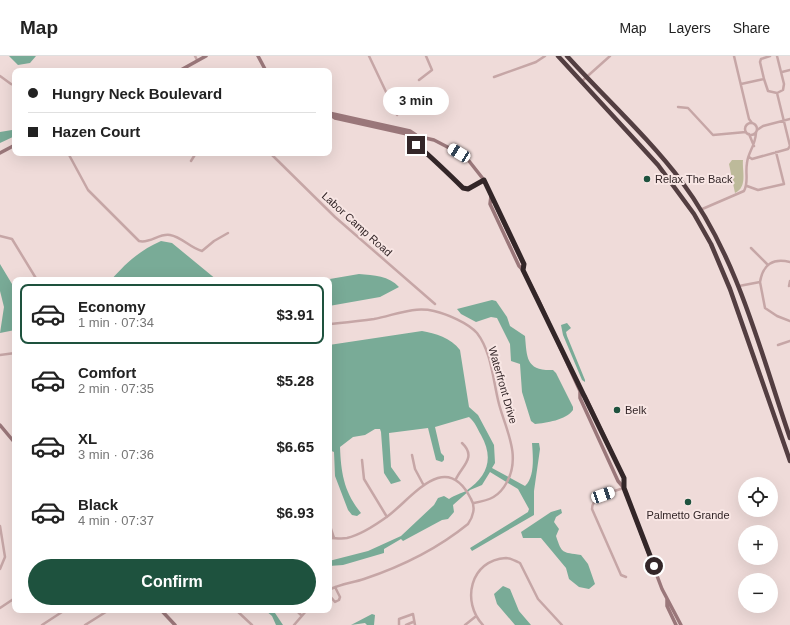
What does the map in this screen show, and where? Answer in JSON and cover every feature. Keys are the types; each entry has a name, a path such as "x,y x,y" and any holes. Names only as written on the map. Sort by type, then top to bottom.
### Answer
{"highway":[{"path":"558,56 658,165 694,214 711,244 730,289 790,461"},
{"path":"568,56 663,160 682,183 700,210 719,243 739,286 788,428 790,438"}],"main road":[{"path":"185,68 206,56"},
{"path":"258,56 264,68"},
{"path":"332,115 343,120 409,136 417,135 434,140 459,153 469,161 484,180 524,264 523,270 580,391 580,398 618,481 624,488 667,599 675,611 681,625"},
{"path":"0,153 12,146"},
{"path":"0,425 12,439"},
{"path":"667,599 667,606 677,625"},
{"path":"675,611 677,625"},
{"path":"164,613 175,625"}],"street":[{"path":"195,56 197,60"},
{"path":"369,56 397,115"},
{"path":"419,80 432,70 426,56"},
{"path":"494,77 536,62 544,56"},
{"path":"581,82 610,56"},
{"path":"734,56 749,119 752,123 763,126"},
{"path":"768,56 762,58 760,62 768,91 777,93 784,88 782,72 777,56"},
{"path":"782,72 790,70"},
{"path":"0,76 12,84"},
{"path":"741,84 764,78"},
{"path":"748,157 752,159 788,149 790,146 777,93"},
{"path":"678,107 688,108 713,135 741,131 746,128 749,119"},
{"path":"757,130 763,126 790,119"},
{"path":"748,124 752,123"},
{"path":"700,210 741,194 746,186 747,162 748,157 754,147 757,130 756,125"},
{"path":"746,128 754,147"},
{"path":"741,131 756,133"},
{"path":"428,155 422,154 414,147 416,145 419,146 426,151 428,155 463,188 468,189 484,180"},
{"path":"746,186 758,190 784,184 776,152"},
{"path":"70,156 88,190 139,241 146,242 171,235 202,251 214,241 228,233"},
{"path":"191,161 194,156"},
{"name":"Labor Camp Road","path":"273,156 336,216 435,304"},
{"path":"0,236 12,239 35,277"},
{"path":"751,248 768,265"},
{"path":"790,262 776,261 768,265 762,272 760,282 765,308 777,316 790,321"},
{"path":"789,286 790,281"},
{"path":"739,286 760,282"},
{"name":"Waterfront Drive","path":"332,324 376,318 414,309 444,314 466,325 475,332 484,346 501,413 512,443 513,465 507,482 497,496 490,500 474,503"},
{"path":"778,346 790,341"},
{"path":"0,355 12,353"},
{"path":"456,479 467,462 469,455 468,448 462,443"},
{"path":"412,455 415,469 423,484"},
{"path":"362,460 364,479 387,517"},
{"path":"332,532 334,538 348,538 358,534 387,517 423,484 440,477 456,479 463,486 474,503 472,517 468,524 416,560 363,580 332,588"},
{"path":"624,488 603,495 594,500 592,502 592,509 621,574 626,577"},
{"path":"0,526 5,557 0,569"},
{"path":"483,625 475,617 470,589 474,579 491,562 507,558 520,563 538,599 562,625"},
{"path":"332,598 335,602 340,599 335,587"},
{"path":"0,608 12,600"},
{"path":"42,625 60,613"},
{"path":"85,625 104,613"},
{"path":"239,613 252,625"},
{"path":"294,625 303,613"},
{"path":"399,625 399,620 407,615 413,614 414,624 406,625"},
{"path":"465,625 475,617"}],"shaded area":[{"path":"9,56 36,56 30,63 18,65"},
{"path":"12,130 12,137 0,143 0,132"},
{"path":"732,160 743,160 743,183 742,187 735,193 729,164"},
{"path":"161,241 172,243 213,277 114,277 122,268 146,249"},
{"path":"0,264 12,284 12,331 0,333 4,307 0,291"},
{"path":"359,274 376,276 391,280 399,287 380,297 332,305 332,279"},
{"path":"492,300 496,301 507,317 510,326 525,336 526,351 530,362 538,368 553,370 556,373 573,407 573,410 566,416 561,419 540,424 535,424 531,421 522,392 520,364 511,361 510,344 497,318 491,317 476,322 461,314 457,309"},
{"path":"567,323 571,328 566,332 567,336 585,382 582,380 563,335 561,325"},
{"path":"422,331 432,333 452,342 460,350 469,407 478,415 494,445 495,463 492,468 525,486 532,472 532,443 539,443 540,449 534,491 534,515 472,551 470,548 528,512 529,509 518,489 490,472 482,485 470,490 453,505 454,512 448,519 442,520 403,541 401,539 384,549 384,553 343,565 332,566 332,560 368,551 401,536 434,505 438,498 444,496 449,499 466,491 473,485 484,473 488,459 485,443 476,425 469,417 435,427 441,453 444,456 444,460 442,462 436,460 428,428 389,433 391,467 401,481 391,484 384,473 380,429 375,429 365,435 353,437 340,447 344,482 355,505 361,513 357,516 352,515 348,510 335,476 334,452 332,451 332,345"},
{"path":"561,509 562,513 556,517 554,522 559,529 556,536 558,542 564,551 581,555 588,564 595,584 589,589 579,587 569,579 566,568 541,538 523,538 521,532 551,512"},
{"path":"503,586 510,589 519,611 531,625 515,625 497,604 494,594"},
{"path":"268,613 275,613 283,625 276,625 272,616"},
{"path":"372,614 375,615 374,625 367,625 365,623 351,625"}],"place":[{"name":"Relax The Back","path":"647,179"},
{"name":"Belk","path":"617,410"},
{"name":"Palmetto Grande","path":"688,502"}],"route":[{"path":"416,145 426,151 445,173 463,188 468,189 484,180 524,264 523,270 580,391 585,396 624,478 624,488 654,566"}]}
